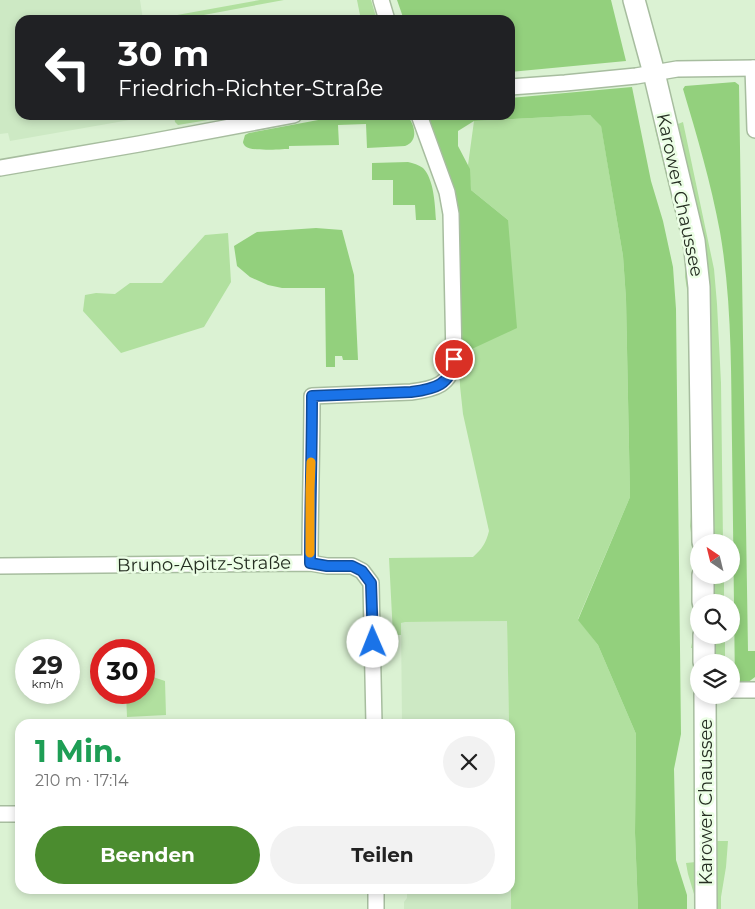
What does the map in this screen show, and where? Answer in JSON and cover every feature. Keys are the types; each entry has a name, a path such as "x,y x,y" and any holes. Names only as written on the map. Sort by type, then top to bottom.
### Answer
{"main road":[{"name":"Karower Chaussee","path":"634,0 654,73 694,242 699,288 703,534"},
{"name":"Karower Chaussee","path":"705,704 706,909"}],"street":[{"path":"381,0 386,15"},
{"path":"515,87 566,83 678,69 754,68 755,130"},
{"path":"0,168 267,120"},
{"name":"Bruno-Apitz-Straße","path":"0,566 310,563 312,396 424,391 444,383 450,376 454,366 451,214 447,192 421,120"},
{"path":"310,563 327,566 352,566 362,571 371,583 374,719"},
{"path":"740,690 755,690"},
{"path":"0,814 15,814"},
{"path":"376,894 376,909"}],"shaded area":[{"path":"0,0 140,0 142,15 15,15 15,120 130,120 10,141 8,133 0,134"},
{"path":"507,621 509,719 402,719 401,622"},
{"path":"407,894 511,894 511,909 404,909 404,902"}],"green space":[{"path":"260,0 284,0 204,15 177,15"},
{"path":"357,0 371,0 376,15 360,15"},
{"path":"397,0 611,0 626,61 515,72 515,15 402,15"},
{"path":"735,82 739,85 748,651 755,651 755,677 747,683 740,684 740,654 735,654 734,644 740,644 740,594 734,594 734,584 740,584 740,534 733,534 731,364 727,284 720,232 683,89 685,86"},
{"path":"632,87 651,181 663,221 673,267 676,309 681,734 674,769 676,860 687,895 687,909 638,909 635,833 636,734 598,645 578,620 630,497 626,299 623,256 601,126 590,115 515,119 515,98"},
{"path":"590,115 601,125 623,256 626,299 630,497 578,619 598,645 636,734 635,833 638,909 511,909 511,894 515,894 515,719 509,719 507,621 405,622 401,623 401,635 393,635 389,558 473,557 483,546 489,531 463,414 459,355 508,220 471,190 468,165 474,121"},
{"path":"175,120 208,120 178,125"},
{"path":"318,120 410,120 414,128 414,137 405,146 367,148 366,124 338,125 339,145 289,146 289,149 266,150 248,148 243,143 245,135"},
{"path":"430,120 493,120 474,121 458,131 458,146 470,169 471,190 508,220 517,328 461,354 459,231 453,187"},
{"path":"683,122 714,269 721,383 723,534 709,534 697,214 678,124"},
{"path":"658,128 679,210 691,280 695,534 691,534 690,526 692,507 690,308 685,277 686,262 655,129"},
{"path":"408,162 423,168 430,179 436,220 416,220 415,205 393,205 393,180 372,180 372,163"},
{"path":"316,228 342,230 354,275 358,360 343,360 342,356 335,356 335,367 326,367 325,288 282,288 268,285 250,277 237,266 234,246 257,232"},
{"path":"228,233 231,282 204,327 121,353 83,311 85,295 96,293 115,294 130,283 162,283 205,235"},
{"path":"693,584 696,584 696,594 694,594"},
{"path":"710,584 724,584 724,594 710,594"},
{"path":"692,644 697,644 697,648 691,648"},
{"path":"710,644 725,644 725,654 711,654"},
{"path":"155,678 165,681 166,715 127,717 126,704 155,704"},
{"path":"717,841 728,841 721,909 714,909 714,865"},
{"path":"696,862 697,904 686,863"}],"slow traffic":[{"path":"310,553 311,462"}],"route":[{"path":"373,642 371,583 362,571 352,566 327,566 310,563 312,396 424,391 444,383 450,376 454,366 454,359"}]}
